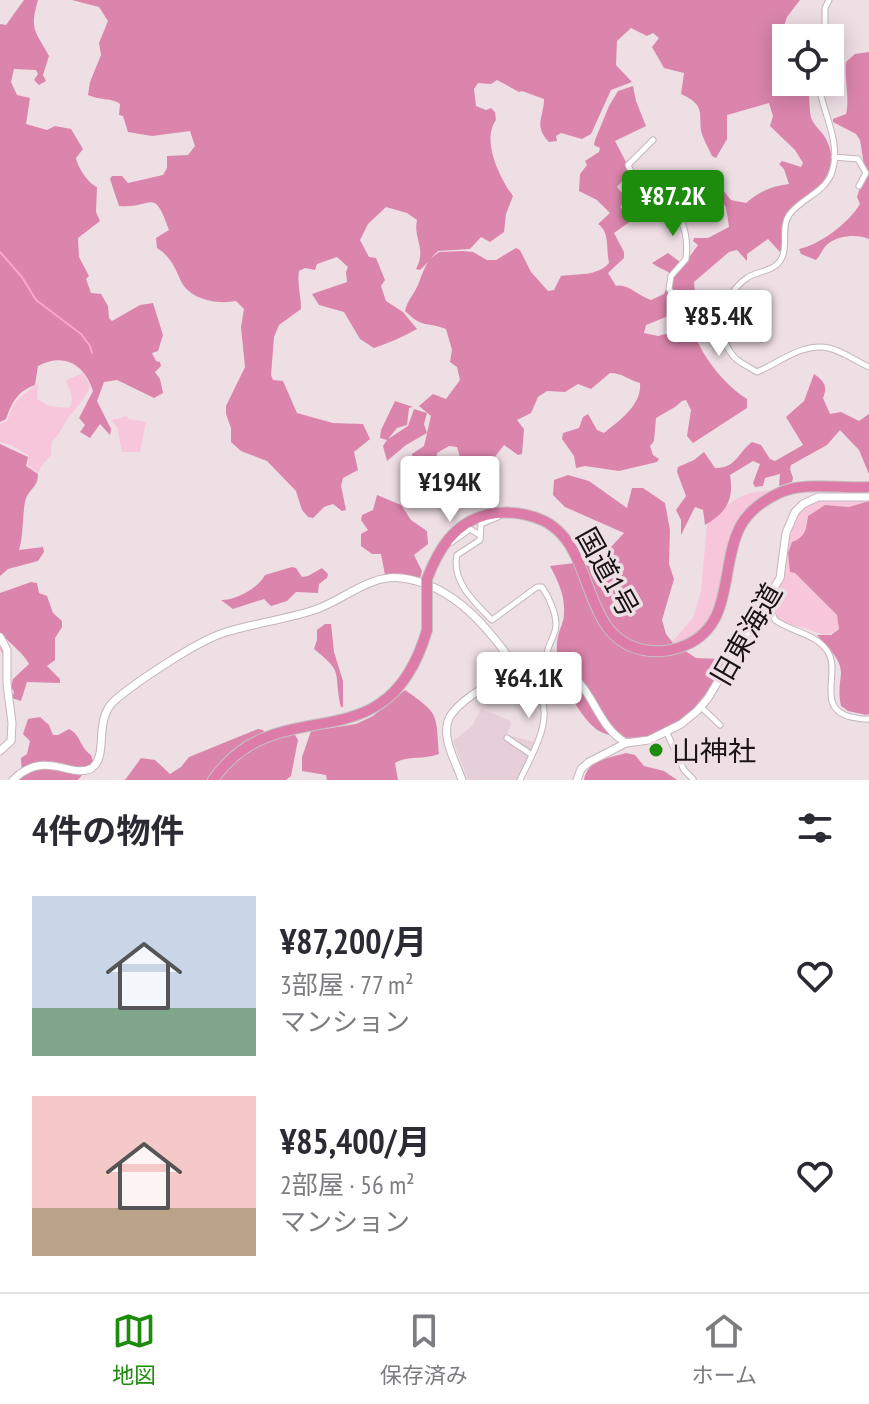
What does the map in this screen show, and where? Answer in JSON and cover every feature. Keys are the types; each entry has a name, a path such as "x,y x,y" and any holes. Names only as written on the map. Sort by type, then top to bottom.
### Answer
{"highway":[{"name":"国道1号","path":"514,513 539,519 568,540 585,572 594,606 612,632 633,647 662,652 689,644 712,624 724,595 731,553 739,529 756,507 792,488 869,487"},
{"path":"213,780 228,761 250,743 274,733 362,714 391,696 417,662 427,630 427,579 432,565 452,534 470,521 489,514 514,513"}],"street":[{"path":"825,24 825,8 829,0"},
{"path":"822,96 832,134 832,173 825,184 789,214 779,262 746,278 727,301 722,318 725,336 736,358 757,372 795,353 822,347 869,367"},
{"path":"653,140 628,165 637,182 646,185 675,210 686,229 686,259 671,276 669,289 677,300 690,308 694,319 722,318"},
{"path":"834,157 858,159 866,173 859,186"},
{"name":"旧東海道","path":"577,780 581,769 589,762 626,743 640,742 666,731 690,718 701,707 780,578 790,520 800,506 818,497 869,497"},
{"path":"514,513 481,524 480,540 455,559 468,595 492,620 537,587 542,587 556,625 547,645 547,663"},
{"path":"432,565 462,533 470,529 480,535"},
{"path":"13,780 24,770 38,766 76,772 90,769 98,761 101,724 109,707 212,637 317,608 383,579 405,578 453,598 479,620 543,703 543,727 520,780"},
{"path":"767,602 775,620 800,630 827,651 832,701 836,710 843,715 869,719"},
{"path":"0,637 7,650 12,723 11,741 0,751"},
{"path":"462,780 448,741 447,723 450,716 463,701 533,664 555,664 577,679 591,696 607,728 626,743"},
{"path":"701,707 720,725"},
{"path":"666,731 684,770 693,779"},
{"path":"507,738 532,755"}],"shaded area":[{"path":"24,0 38,0 34,25 49,56 43,75 46,81 39,85 34,80 38,74 36,70 14,69 11,82 17,95 30,98 26,124 47,130 55,126 71,129 83,149 76,158 84,175 97,187 96,212 100,221 78,238 79,257 89,276 86,279 91,293 101,294 112,321 140,305 153,303 163,335 158,351 152,353 160,362 161,366 155,372 163,393 154,398 117,380 104,382 97,401 111,429 110,435 100,424 90,438 80,432 85,425 79,418 93,391 85,374 65,361 56,360 38,366 35,385 20,394 6,419 0,422 0,24 6,25"},
{"path":"72,0 800,0 785,24 772,24 772,96 809,96 811,117 826,138 831,163 815,191 788,211 780,252 768,239 747,254 747,261 737,250 729,252 694,282 696,305 704,307 707,316 694,314 691,306 671,289 670,274 652,263 668,253 685,263 698,245 694,238 708,238 729,227 726,207 703,175 705,171 731,200 746,203 766,190 789,184 779,164 782,161 801,167 803,163 795,150 770,126 773,116 769,103 727,115 727,139 716,158 712,156 701,131 697,106 681,94 684,73 664,68 652,47 659,38 653,33 647,36 631,28 617,41 616,65 632,82 611,90 591,134 582,139 561,133 556,136 557,141 549,142 540,126 544,99 519,92 497,80 491,84 478,83 474,89 476,106 486,110 491,108 495,112 491,148 498,170 513,196 506,214 504,232 490,242 481,237 470,249 438,251 430,259 439,252 463,251 496,260 516,248 548,291 554,290 561,276 593,272 609,263 607,241 598,224 610,213 597,200 579,191 580,174 587,165 585,161 599,152 600,148 594,145 595,140 618,91 633,86 646,126 615,141 627,164 628,174 617,187 627,199 620,207 631,221 614,233 624,258 608,273 616,286 625,286 651,300 664,294 667,287 676,305 666,317 646,325 644,333 658,336 692,327 707,358 721,377 747,399 747,408 693,443 687,436 691,410 686,400 682,401 656,418 654,441 650,446 653,455 659,459 657,462 619,471 585,466 576,468 574,456 562,439 563,433 579,428 583,417 588,414 597,430 604,433 629,411 640,391 640,383 610,373 591,389 578,384 565,392 547,391 538,397 531,413 517,420 524,429 522,454 518,455 504,445 491,462 463,472 458,468 460,457 457,447 449,446 437,453 436,462 424,477 416,476 412,454 424,446 431,416 419,406 433,394 446,399 460,380 457,367 450,362 452,350 446,329 421,322 405,311 428,262 420,270 416,269 420,255 417,220 407,213 386,207 368,224 360,240 369,257 376,258 385,280 381,286 386,301 403,312 417,329 374,348 360,339 344,312 319,305 312,294 347,282 348,267 337,257 317,264 315,270 305,268 299,271 301,309 279,325 274,337 271,375 273,380 283,381 297,413 333,423 363,424 370,439 354,452 358,470 343,478 341,486 346,510 342,511 333,504 324,507 313,518 308,517 302,510 296,491 267,461 241,451 231,442 226,406 245,367 241,327 244,309 236,301 212,301 196,296 184,286 174,266 157,248 156,238 169,230 155,203 119,206 110,179 112,176 122,176 128,183 163,175 167,168 167,156 188,155 195,146 190,131 152,136 128,132 123,116 119,115 120,104 88,95 101,55 99,43 108,21 99,7"},
{"path":"869,52 869,239 855,236 838,238 827,245 816,260 801,254 799,249 833,232 860,204 857,197 865,171 860,140 833,119 846,114 846,62 855,54"},
{"path":"83,373 90,386 88,391 52,441 51,455 39,473 28,465 29,456 0,442 0,424 7,421 19,398 38,384 37,399 49,406 69,408 72,397 66,380"},
{"path":"814,374 824,384 823,398 830,414 841,412 859,421 869,414 869,474 859,450 840,430 827,445 791,465 792,482 779,486 780,474 765,478 763,486 755,487 753,483 760,464 753,461 730,475 730,498 724,510 705,525 703,510 695,507 681,535 681,520 676,510 686,496 678,467 704,452 715,468 728,466 752,442 761,445 770,459 775,461 803,445 786,417 804,401"},
{"path":"395,401 413,407 409,408 407,425 397,428 388,439 408,426 414,409 427,413 424,424 427,433 387,461 383,446 387,440 380,438 381,430"},
{"path":"127,416 128,419 146,422 140,452 122,452 117,427 111,420"},
{"path":"0,444 28,457 26,466 38,474 36,484 25,500 19,550 43,547 44,552 38,561 8,569 0,576"},
{"path":"568,475 589,481 627,508 632,488 643,488 665,503 670,530 669,564 674,579 662,620 666,634 673,643 696,658 721,659 727,669 717,687 700,706 662,733 629,738 603,733 582,714 563,679 557,648 564,616 563,600 550,566 599,560 624,533 565,507 553,495 554,480"},
{"path":"776,490 745,516 720,609 704,633 682,647 672,642 693,618 701,591 707,524 737,498"},
{"path":"377,495 401,505 411,520 427,531 428,544 414,555 422,571 420,578 385,575 381,554 372,554 361,546 361,534 368,530 361,520 362,515 373,510"},
{"path":"826,498 869,500 849,507 825,505 808,516 795,573 837,615 839,628 830,634 780,624 769,599 781,573 791,524 803,510"},
{"path":"869,501 869,714 866,715 841,706 839,662 817,635 831,635 839,629 837,615 795,573 790,572 788,553 792,542 804,532 808,516 825,505 849,507"},
{"path":"292,567 302,577 322,568 328,574 319,584 318,593 296,592 287,601 271,606 264,599 233,609 221,600 245,593 265,575"},
{"path":"31,582 37,583 39,593 47,596 53,613 62,621 55,638 55,660 47,666 60,679 60,683 27,682 21,701 12,698 14,692 11,687 13,679 29,664 0,633 0,593"},
{"path":"331,624 334,652 343,681 343,707 334,669 314,649 317,630"},
{"path":"405,690 434,715 439,754 395,763 398,780 327,780 326,775 302,771 302,757 311,731 356,724 373,716"},
{"path":"481,709 509,720 511,724 507,735 535,742 520,780 468,780 453,741 472,726"},
{"path":"40,717 49,725 53,735 69,729 91,755 93,761 78,780 20,780 21,758 27,754 30,741 23,734 28,719"},
{"path":"258,729 263,730 269,741 294,733 298,740 291,776 286,780 125,780 141,758 155,760 170,774 189,757"},
{"path":"626,753 635,755 644,766 664,771 677,780 584,780 594,764"}],"waterway":[{"path":"0,252 22,277 36,300 81,334 92,353"},
{"path":"0,647 4,655"}],"place":[{"name":"山神社","path":"656,750"}]}
